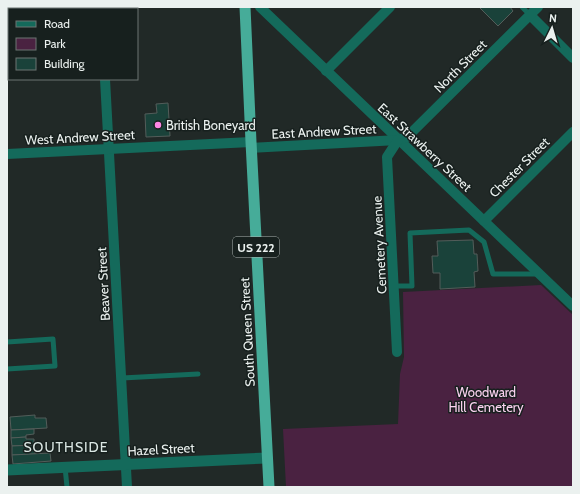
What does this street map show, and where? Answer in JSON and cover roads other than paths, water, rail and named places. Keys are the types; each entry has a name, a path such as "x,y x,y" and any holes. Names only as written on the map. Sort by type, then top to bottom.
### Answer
{"highway":[{"name":"South Queen Street","path":"245,7 269,487"}],"street":[{"name":"East Strawberry Street","path":"260,7 540,274 572,301"},
{"path":"326,71 390,7"},
{"name":"North Street","path":"398,140 407,137 538,7"},
{"path":"530,15 573,58"},
{"name":"Beaver Street","path":"105,80 127,487"},
{"name":"Chester Street","path":"484,221 573,132"},
{"name":"East Andrew Street","path":"251,145 398,140"},
{"name":"Cemetery Avenue","path":"397,352 387,157 398,140"},
{"name":"West Andrew Street","path":"7,154 109,148 251,145"},
{"name":"Hazel Street","path":"7,470 267,458"}],"lane":[{"path":"522,7 530,15"},
{"path":"394,286 412,286 410,233 469,230 484,242 493,274 540,274"},
{"path":"7,342 53,339 55,366 7,369"},
{"path":"122,378 198,374"},
{"path":"65,468 67,487"}],"place":[{"name":"British Boneyard","path":"158,125"}],"district":[{"name":"SOUTHSIDE","path":"66,447"}],"park label":[{"name":"Woodward Hill Cemetery","path":"486,400"}]}
